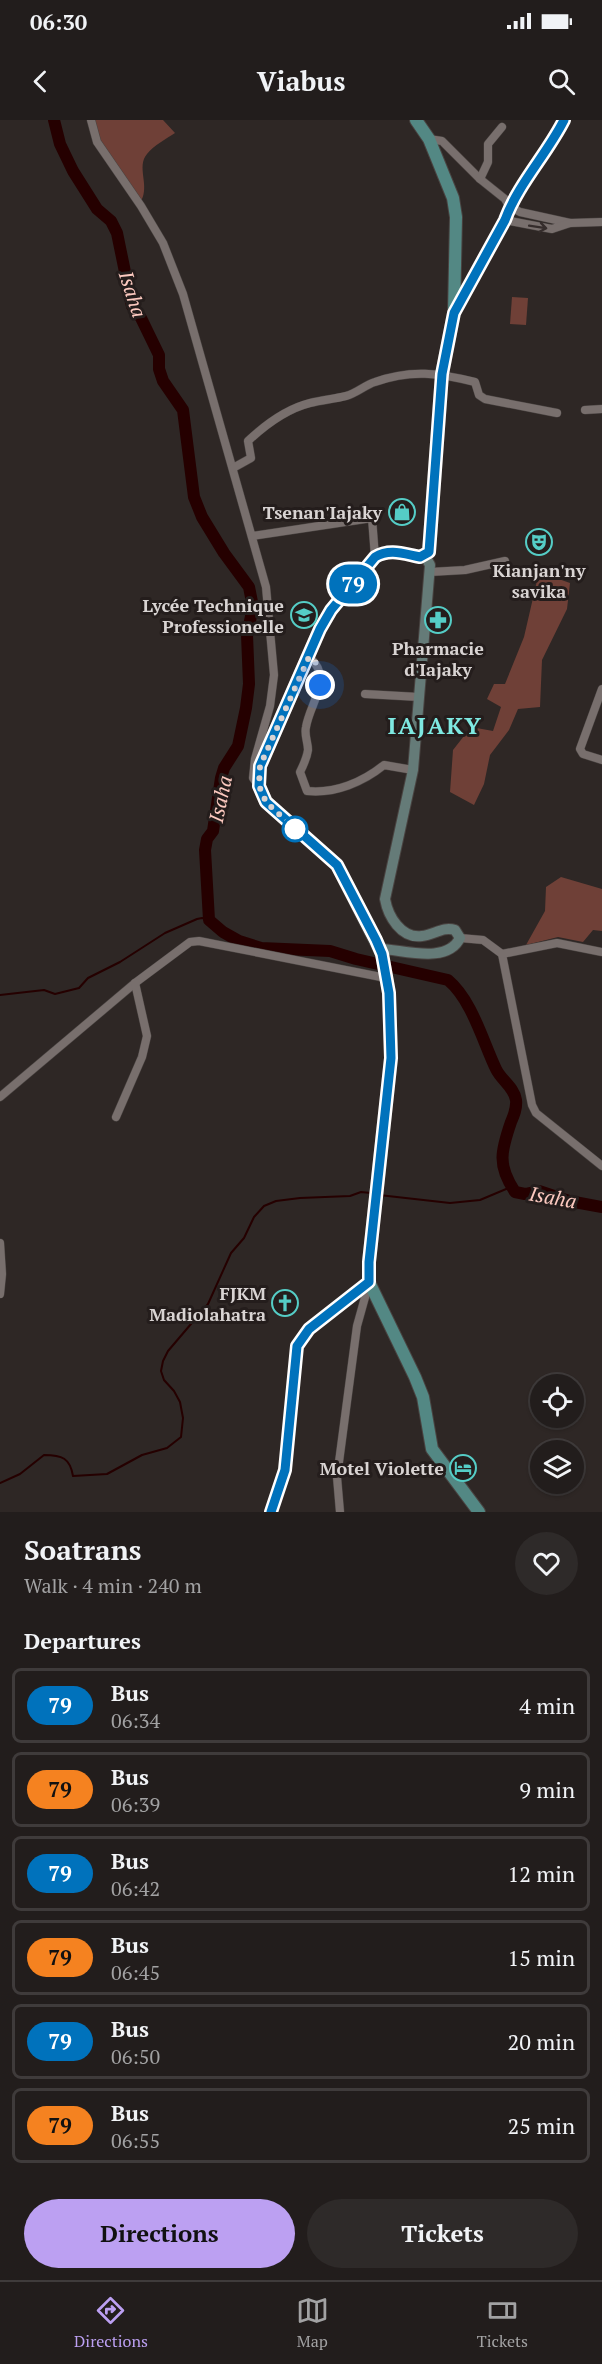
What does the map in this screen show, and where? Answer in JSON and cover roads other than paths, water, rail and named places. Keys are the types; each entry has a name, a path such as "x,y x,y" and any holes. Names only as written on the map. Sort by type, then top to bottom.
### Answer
{"main road":[{"path":"416,120 429,140 453,198 456,216 454,313 442,374 429,552 420,557 390,551 383,552 375,557 331,610 320,629 260,766 259,786 266,802 337,865 381,952 389,1003 391,1058 369,1282 423,1397 432,1449 479,1512"}],"street":[{"path":"91,120 97,142 141,206 163,243 183,294 266,587 274,675 270,706 255,759 253,778 259,786"},
{"path":"454,313 505,220 509,206 554,140 564,120"},
{"path":"480,179 488,162 488,144 502,127"},
{"path":"429,140 442,141 480,179 506,199 509,206 520,212 570,223 602,222"},
{"path":"505,220 552,229 570,223"},
{"path":"232,468 251,458 248,441 265,425 307,404 349,395 374,382 393,377 442,374 475,382 478,395 485,399 557,413"},
{"path":"585,410 602,409"},
{"path":"252,536 372,518 375,557"},
{"path":"425,556 430,565 430,572 413,770 385,899 387,912 398,927 413,936 421,937 450,928 459,934 460,938"},
{"path":"430,572 465,570 505,561"},
{"path":"309,657 316,663 321,679 305,732 308,752 300,772 307,791 329,792 354,783 384,765 413,770"},
{"path":"602,689 580,749 584,754 602,760"},
{"path":"365,694 420,697"},
{"path":"381,952 426,955 450,948 458,943 460,938"},
{"path":"460,938 483,940 502,954 532,1105 541,1119 602,1166"},
{"path":"0,1097 135,983 190,942 199,941 385,975"},
{"path":"502,954 556,943 602,952"},
{"path":"116,1117 142,1058 147,1036 135,983"},
{"path":"0,1243 2,1274 0,1294"},
{"path":"271,1512 285,1470 297,1346 309,1329 369,1282"},
{"path":"340,1512 337,1478 357,1326 369,1282"},
{"path":"470,1499 468,1503 473,1512"}],"waterway":[{"name":"Isaha","path":"54,120 60,144 73,171 97,209 111,221 117,233 132,306 141,318 159,355 159,369 163,381 183,410 194,497 202,517 224,553 249,587 253,607 247,635 249,684 246,708 238,746 224,768 221,778 213,831 207,839 205,850 209,920 223,932 239,941 261,948 330,951 448,980 464,999 496,1069 515,1095 516,1109 503,1150 505,1174 515,1192 525,1194 539,1191 569,1201 602,1207"},
{"path":"0,995 44,990 55,994 79,988 88,978 120,962 165,933 197,919 209,920"},
{"path":"379,1195 450,1203 480,1200 511,1187"},
{"path":"0,1483 20,1474 44,1455 60,1457 67,1461 73,1476 107,1474 142,1455 167,1448 181,1437 183,1418 180,1402 164,1380 161,1371 163,1361 168,1351 208,1304 231,1253 244,1238 254,1217 264,1206 276,1201 350,1196 361,1192 371,1193"}],"place":[{"name":"Tsenan'Iajaky","path":"402,512"},
{"name":"Kianjan'ny savika","path":"539,542"},
{"name":"Lycée Technique Professionelle","path":"304,615"},
{"name":"Pharmacie d'Iajaky","path":"438,620"},
{"name":"FJKM Madiolahatra","path":"285,1303"},
{"name":"Motel Violette","path":"463,1468"}],"district":[{"name":"IAJAKY","path":"435,725"}]}
